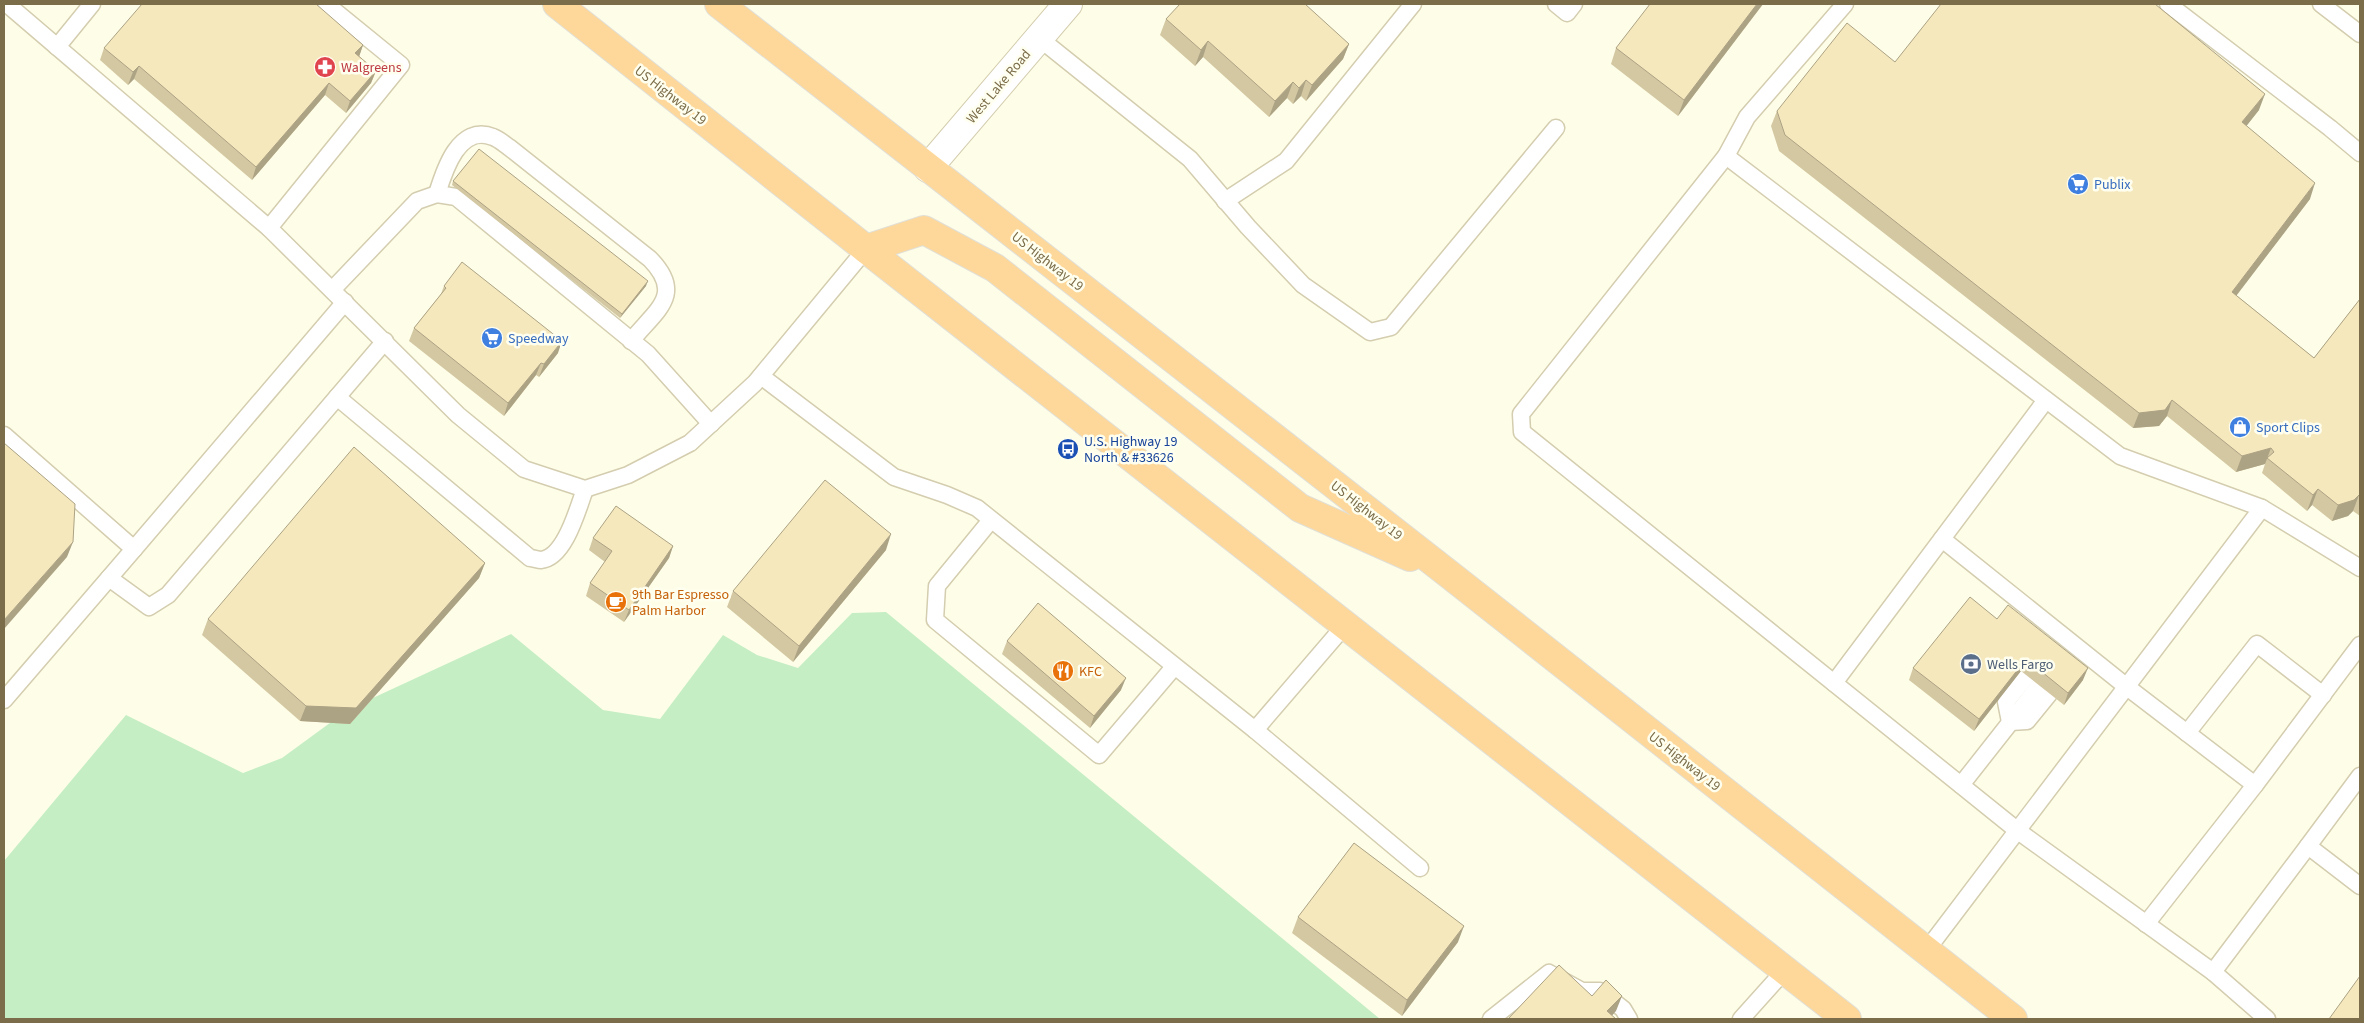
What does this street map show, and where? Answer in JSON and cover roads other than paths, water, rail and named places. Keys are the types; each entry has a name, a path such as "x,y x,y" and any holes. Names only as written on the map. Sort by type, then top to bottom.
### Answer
{"highway":[{"name":"US Highway 19","path":"557,4 1847,1019"},
{"name":"US Highway 19","path":"719,4 1450,575 2013,1019"},
{"path":"866,249 924,230 996,268 1300,508 1450,575"}],"street":[{"name":"West Lake Road","path":"928,168 1068,4"}],"lane":[{"path":"7,4 268,228 385,341 458,415 524,469 584,489 628,475 690,443 761,376 866,249"},
{"path":"57,47 92,4"},
{"path":"268,228 401,64 326,4"},
{"path":"1225,201 1286,161 1413,4"},
{"path":"1556,4 1567,13 1574,4"},
{"path":"1845,4 1748,117 1726,156 1521,414 1522,432 2018,831 2212,972 2267,1019"},
{"path":"2168,4 2360,153"},
{"path":"2321,4 2360,34"},
{"path":"1039,38 1190,159 1225,201 1303,285 1370,332 1391,327 1556,128"},
{"path":"437,194 446,165 458,146 473,136 492,136 510,148 650,259 661,270 667,282 667,297 631,341"},
{"path":"1726,156 2120,456 2262,508 2360,568"},
{"path":"332,290 417,201 437,194 456,197 648,354 711,424"},
{"path":"4,700 345,302"},
{"path":"109,578 149,607 168,595 385,341"},
{"path":"761,376 894,477 947,494 977,508 1255,730 1420,868"},
{"path":"337,396 530,558 542,560 550,556 567,538 584,489"},
{"path":"1834,683 2046,400"},
{"path":"4,435 134,549"},
{"path":"1926,950 2262,508"},
{"path":"991,520 937,586 935,620 1099,755 1174,667"},
{"path":"1942,539 2067,648 2127,687 2255,785"},
{"path":"1255,730 1346,624"},
{"path":"2187,733 2257,644 2323,695"},
{"path":"2146,924 2255,785 2360,645"},
{"path":"1961,785 2010,722 2027,721 2038,685 2006,702 2010,722"},
{"path":"2212,972 2360,776"},
{"path":"2308,846 2360,886"},
{"path":"1741,1019 1785,970"},
{"path":"1491,1019 1549,973 1582,991 1600,991 1623,1009 1629,1019"}],"place":[{"name":"Walgreens","path":"325,67"},
{"name":"Publix","path":"2078,184"},
{"name":"Speedway","path":"492,338"},
{"name":"Sport Clips","path":"2240,427"},
{"name":"U.S. Highway 19 North & #33626","path":"1068,449"},
{"name":"9th Bar Espresso Palm Harbor","path":"616,602"},
{"name":"Wells Fargo","path":"1971,664"},
{"name":"KFC","path":"1063,671"}]}
